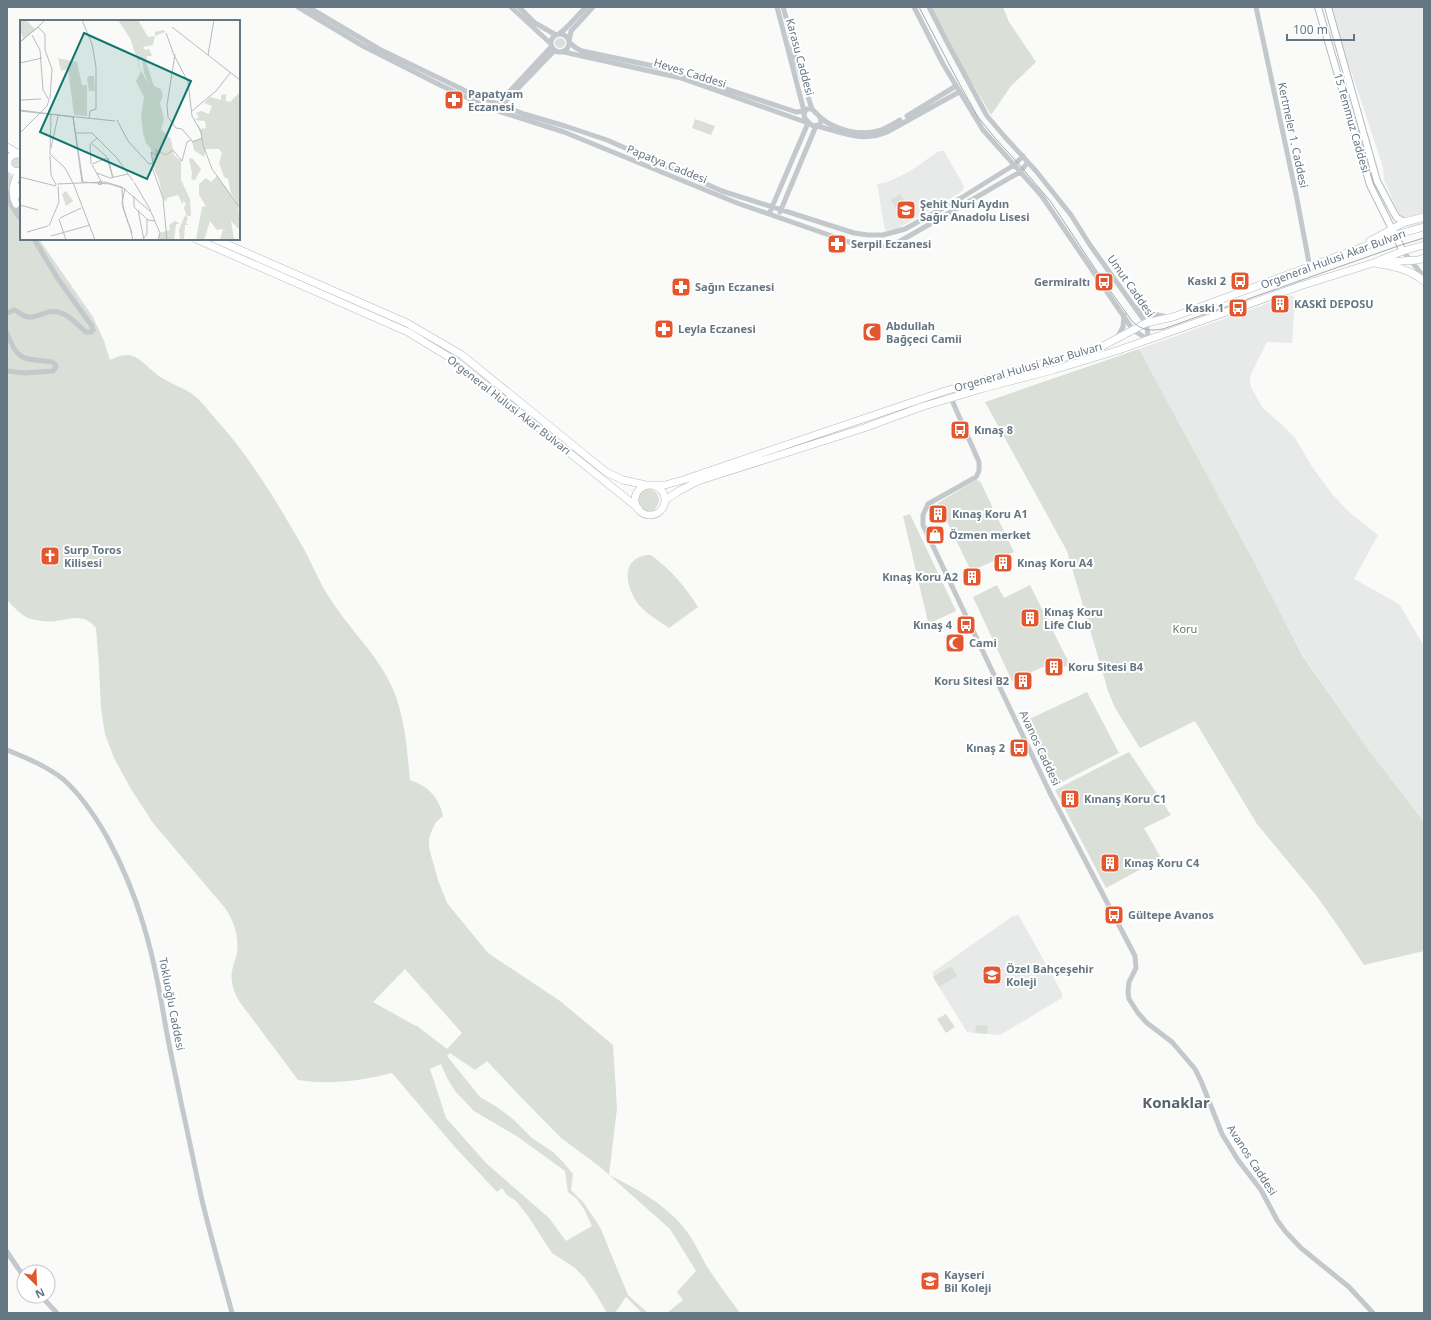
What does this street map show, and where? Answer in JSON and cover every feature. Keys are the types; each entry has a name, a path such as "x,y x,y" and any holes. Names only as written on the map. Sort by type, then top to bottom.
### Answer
{"main road":[{"name":"15 Temmuz Caddesi","path":"1318,7 1370,185 1403,250"},
{"name":"15 Temmuz Caddesi","path":"1328,7 1377,180 1394,214 1397,218 1405,222"},
{"path":"7,147 20,154"},
{"path":"20,154 11,156 8,160 7,167 14,171 20,171"},
{"path":"16,204 13,198 13,190 20,173"},
{"path":"16,204 16,193 20,187"},
{"path":"1394,232 1405,222 1424,217"},
{"name":"Orgeneral Hulusi Akar Bulvarı","path":"217,240 407,323 462,355 606,472 623,480 648,485 665,485 945,391 1101,347 1146,323 1173,318 1310,268 1394,232 1424,227"},
{"name":"Orgeneral Hulusi Akar Bulvarı","path":"198,240 408,332 457,362 638,508"},
{"name":"Orgeneral Hulusi Akar Bulvarı","path":"665,500 678,491 698,481 864,428 951,398 1116,351 1300,286 1373,263 1403,250 1424,245"},
{"path":"1373,263 1424,258"},
{"path":"1373,263 1393,266 1406,270 1424,281"},
{"path":"648,485 658,487 661,490 665,500 662,509 653,514 644,514 638,508 635,501 635,497 639,490 648,485"}],"street":[{"name":"Papatya Caddesi","path":"308,7 319,17"},
{"path":"511,7 559,53 564,52 568,48 570,31 593,7"},
{"path":"519,7 532,20 557,34 566,36 569,42"},
{"path":"499,108 552,47 552,38 566,28 586,7"},
{"name":"Karasu Caddesi","path":"777,7 804,115 808,123"},
{"name":"Karasu Caddesi","path":"782,7 797,63 812,110"},
{"name":"Umut Caddesi","path":"914,7 959,92 983,130 1041,196 1133,330 1149,340"},
{"name":"Umut Caddesi","path":"929,7 983,108 998,129 1023,156 1071,215 1146,323 1149,340"},
{"name":"Kertmeler 1. Caddesi","path":"1256,7 1296,194 1310,268"},
{"name":"Papatya Caddesi","path":"301,8 379,49 499,108 555,129 725,198 848,242 874,247 886,246 903,240 921,228 1020,172 1028,162"},
{"name":"Heves Caddesi","path":"569,42 579,50 663,68 796,112 804,111 808,108 812,110"},
{"name":"Heves Caddesi","path":"564,52 681,78 817,126"},
{"path":"812,110 829,124 862,133 877,131 912,114 956,86"},
{"path":"817,126 862,138 875,136 887,132 959,92"},
{"name":"Papatya Caddesi","path":"499,108 607,140 651,158 707,185 772,208 868,236 890,234 909,227 961,198 1014,165 1023,156"},
{"path":"778,217 821,118"},
{"path":"769,214 808,123"},
{"path":"7,193 9,201 20,218"},
{"path":"16,204 20,213"},
{"path":"7,313 14,310 25,316 31,317 50,311 58,312 65,314 86,332 91,332 93,330 92,326 58,279 35,240"},
{"path":"1403,250 1424,277"},
{"path":"1133,305 1147,313 1173,318"},
{"path":"1113,341 1122,330 1124,316"},
{"path":"7,333 14,350 19,356 27,359 52,362 56,367 53,371 41,372 7,371"},
{"name":"Avanos Caddesi","path":"951,398 979,462 979,471 976,477 928,504 922,515 923,525 1050,793 1135,956 1136,968 1129,982 1129,999 1143,1020 1172,1042 1195,1069 1222,1134 1238,1160 1261,1190 1277,1220 1285,1231 1301,1248 1349,1286 1373,1313"},
{"name":"Tokluoğlu Caddesi","path":"7,750 32,760 49,770 76,792 105,834 131,887 143,922 154,962 198,1182 232,1313"},
{"path":"7,1252 16,1265"},
{"path":"49,1304 57,1313"}],"shaded area":[{"path":"1325,7 1424,7 1424,232 1404,225 1384,180 1383,167 1350,68 1340,64"},
{"name":"Şehit Nuri Aydın Sağır Anadolu Lisesi","path":"939,151 944,151 964,186 963,191 897,229 885,231 877,184 887,182 909,172"},
{"path":"1291,295 1294,297 1295,301 1292,343 1267,342 1252,372 1250,379 1251,387 1262,407 1295,438 1313,468 1332,494 1349,512 1378,535 1354,579 1399,604 1424,646 1424,822 1367,748 1302,654 1139,349"},
{"name":"Özel Bahçeşehir Koleji","path":"1018,915 1062,993 1062,998 1000,1035 967,1032 933,977 933,972 1013,916"}],"green space":[{"path":"931,7 1003,7 1009,22 1036,62 1011,86 991,115 965,71"},
{"path":"558,38 562,38 564,39 564,47 558,48 555,45 555,41"},
{"path":"695,119 715,126 711,135 692,128"},
{"path":"12,157 20,157 20,169 15,170 9,161"},
{"path":"7,172 20,183 20,240 40,240 93,317 104,341 110,360 126,355 137,358 159,376 191,393 199,400 244,453 275,500 304,549 327,594 380,665 393,689 403,722 410,780 422,785 432,793 439,803 443,816 436,822 432,830 429,839 429,848 438,880 447,903 488,953 560,1001 613,1045 617,1108 609,1175 561,1138 487,1061 475,1070 450,1053 447,1056 480,1097 513,1119 532,1138 553,1152 573,1174 571,1190 583,1202 600,1227 628,1295 648,1313 642,1313 626,1297 615,1313 607,1313 584,1277 575,1268 552,1253 528,1216 516,1201 507,1195 502,1188 497,1192 454,1146 392,1073 368,1078 334,1082 298,1080 239,1001 236,994 232,983 232,969 237,953 237,941 235,929 228,913 153,823 131,789 114,758 105,734 101,708 96,628 87,620 78,618 56,621 38,621 25,617 7,600","holes":["405,969 462,1033 447,1049 417,1026 373,1002","441,1064 455,1091 474,1111 518,1137 565,1171 568,1192 577,1199 584,1209 592,1226 566,1241 549,1218 486,1163 446,1118 430,1069"]},
{"path":"900,194 910,210 901,216 891,200"},
{"name":"Koru","path":"1139,349 1259,571 1302,655 1367,748 1424,822 1424,951 1364,965 1315,894 1257,824 1195,721 1140,748 1115,708 1108,691 1067,551 985,402"},
{"path":"976,480 980,481 1014,552 971,571 938,503"},
{"path":"648,489 656,492 659,500 656,508 648,511 640,508 637,500 640,492"},
{"path":"910,514 956,611 930,623 928,622 903,516"},
{"path":"647,555 651,555 671,572 688,592 698,607 669,628 639,605 634,598 628,583 629,568 632,562"},
{"path":"997,585 1004,598 1030,585 1070,665 1064,667 1060,659 1012,681 973,597"},
{"path":"1087,692 1119,753 1054,786 1023,722"},
{"path":"1129,752 1171,815 1144,828 1161,858 1106,888 1055,790"},
{"path":"951,966 957,976 939,987 933,977"},
{"path":"946,1014 955,1027 946,1033 937,1019"},
{"path":"976,1025 988,1026 987,1034 975,1033"},
{"path":"609,1175 650,1197 676,1219 684,1228 706,1265 740,1313 667,1313 683,1300 677,1292 696,1271 670,1229"}],"tram line":[{"path":"919,7 978,117 1051,202 1104,282 1132,321 1139,327 1151,330 1163,329 1424,238"}],"place":[{"name":"Papatyam Eczanesi","path":"454,100"},
{"name":"Şehit Nuri Aydın Sağır Anadolu Lisesi","path":"906,210"},
{"name":"Serpil Eczanesi","path":"837,244"},
{"name":"Kaski 2","path":"1240,281"},
{"name":"Germiraltı","path":"1104,282"},
{"name":"Sağın Eczanesi","path":"681,287"},
{"name":"KASKİ DEPOSU","path":"1280,304"},
{"name":"Kaski 1","path":"1238,308"},
{"name":"Leyla Eczanesi","path":"664,329"},
{"name":"Abdullah Bağçeci Camii","path":"872,332"},
{"name":"Kınaş 8","path":"960,430"},
{"name":"Kınaş Koru A1","path":"938,514"},
{"name":"Özmen merket","path":"935,535"},
{"name":"Surp Toros Kilisesi","path":"50,556"},
{"name":"Kınaş Koru A4","path":"1003,563"},
{"name":"Kınaş Koru A2","path":"972,577"},
{"name":"Kınaş Koru Life Club","path":"1030,618"},
{"name":"Kınaş 4","path":"966,625"},
{"name":"Cami","path":"955,643"},
{"name":"Koru Sitesi B4","path":"1054,667"},
{"name":"Koru Sitesi B2","path":"1023,681"},
{"name":"Kınaş 2","path":"1019,748"},
{"name":"Kınanş Koru C1","path":"1070,799"},
{"name":"Kınaş Koru C4","path":"1110,863"},
{"name":"Gültepe Avanos","path":"1114,915"},
{"name":"Özel Bahçeşehir Koleji","path":"992,975"},
{"name":"Kayseri Bil Koleji","path":"930,1281"}],"district":[{"name":"Konaklar","path":"1176,1103"}]}
